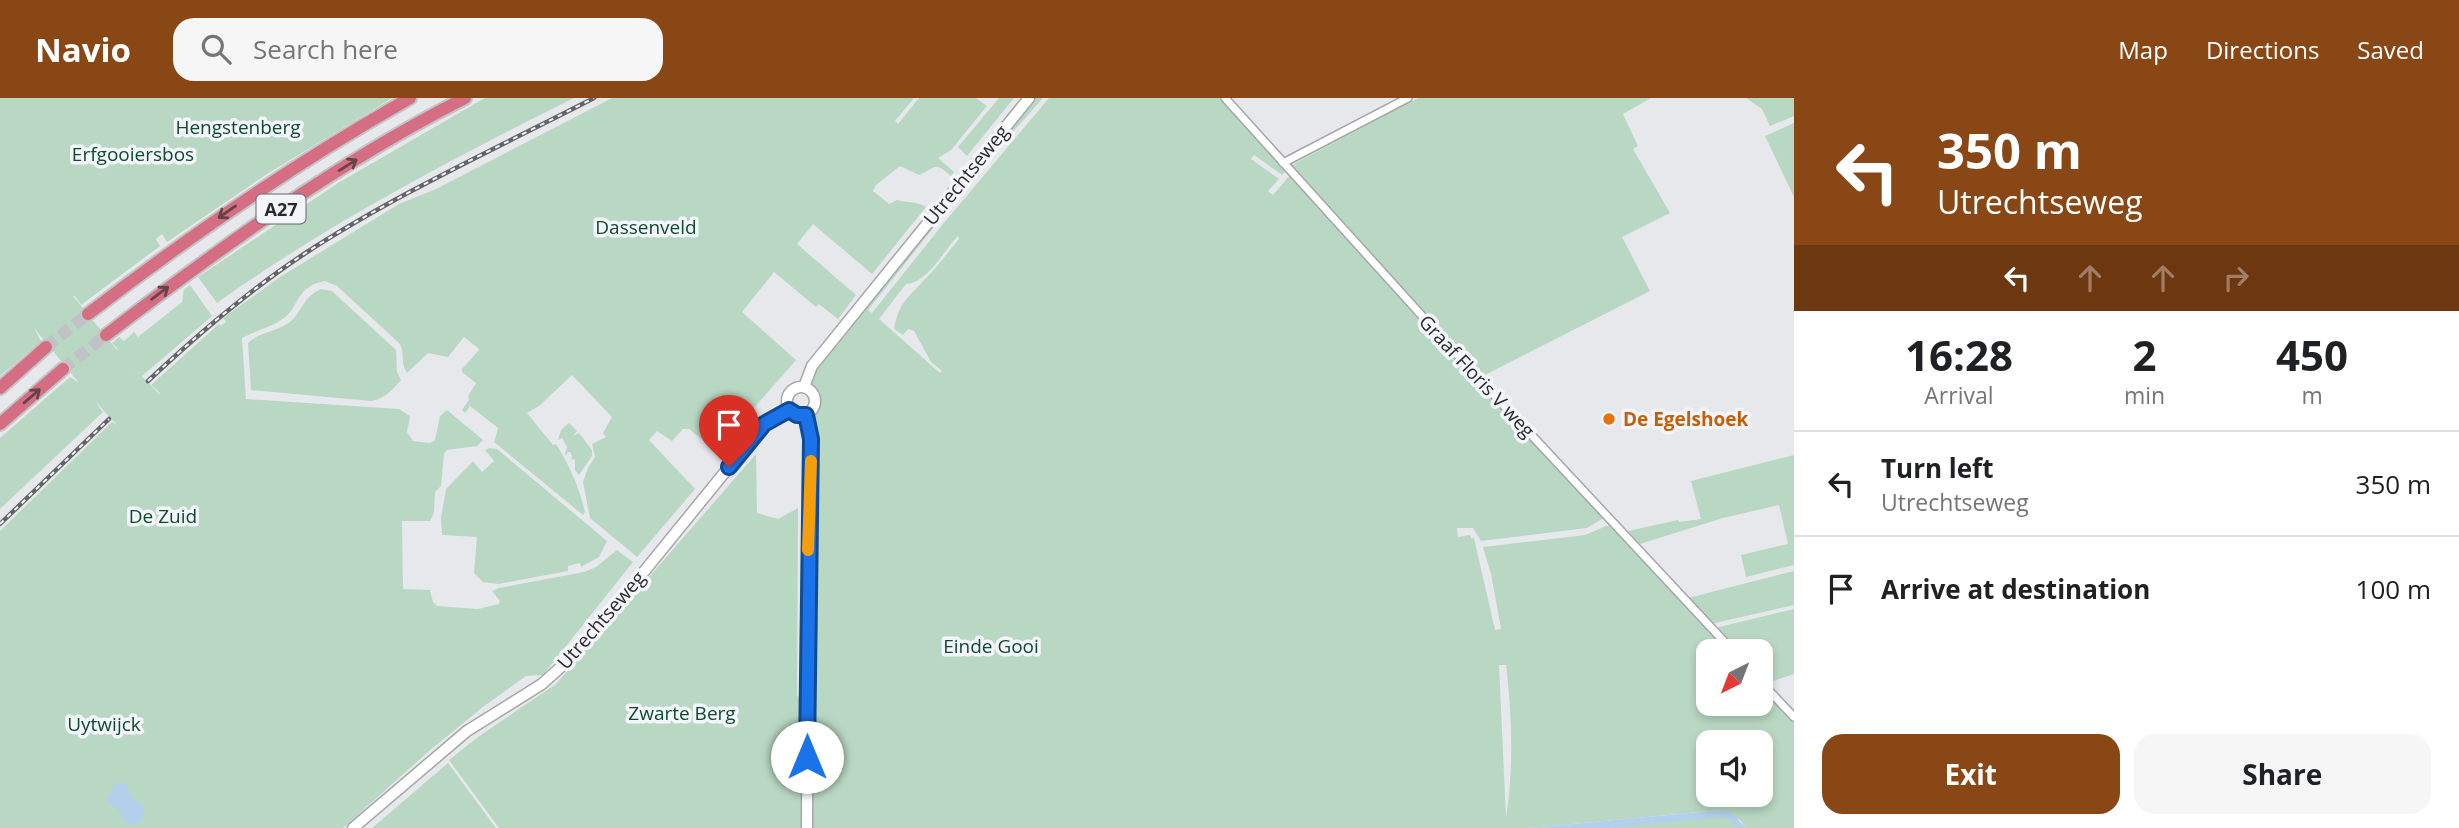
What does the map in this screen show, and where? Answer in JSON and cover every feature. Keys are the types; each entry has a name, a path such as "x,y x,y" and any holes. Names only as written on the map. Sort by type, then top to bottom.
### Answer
{"highway":[{"name":"A27","path":"88,314 157,261 257,191 410,98"},
{"name":"A27","path":"106,335 204,261 306,192 465,98"},
{"path":"0,388 46,347"},
{"path":"0,424 63,369"}],"main road":[{"name":"Utrechtseweg","path":"804,387 812,366 1029,98"},
{"path":"804,387 812,392 815,400 813,409 806,415 797,415 789,410 786,399 792,389 804,387"},
{"name":"Utrechtseweg","path":"353,828 467,731 542,684 562,666 609,615 764,424 789,410"},
{"path":"806,415 811,439 807,828"}],"street":[{"name":"Graaf Floris V weg","path":"1225,98 1480,380 1722,639"},
{"path":"1283,163 1408,98"},
{"path":"1773,695 1794,717"}],"green space":[{"path":"0,98 392,98 267,174 167,242 162,234 156,239 160,246 81,305 73,296 117,350 112,343 119,337 124,341 134,332 138,337 182,302 184,289 190,285 212,316 142,376 131,365 159,394 151,385 219,324 221,326 226,322 223,318 280,277 399,204 436,189 612,98 914,98 895,121 898,124 919,98 976,98 987,106 951,150 938,158 954,172 951,176 938,167 919,175 900,166 876,185 873,191 889,204 897,200 926,207 872,274 813,224 797,244 856,295 838,319 819,304 816,307 774,272 742,312 796,360 731,434 720,424 705,442 689,429 683,429 672,441 657,431 649,440 695,489 637,557 590,518 583,482 595,457 592,444 606,437 603,433 612,417 572,375 539,406 527,413 553,445 556,444 566,460 580,494 585,512 583,515 494,442 498,428 470,406 465,413 462,410 476,383 462,372 462,369 478,348 464,337 448,357 428,353 407,373 400,344 337,286 325,281 308,288 284,318 242,338 246,399 399,409 410,416 407,432 413,441 430,443 435,440 440,416 447,410 483,440 477,446 447,450 444,454 441,486 435,492 434,513 430,521 402,521 403,589 430,590 437,606 478,609 499,604 500,601 492,591 499,588 584,572 596,567 617,550 633,562 543,675 526,676 483,707 343,828 0,828 0,531 112,422 117,425 95,401 103,412 0,509 0,438 70,377 79,383 34,328 41,341 0,376"},
{"path":"485,98 574,98 347,219 217,303 198,277 338,183"},
{"path":"999,98 1014,98 967,156 958,147"},
{"name":"Einde Gooi","path":"1034,98 1043,98 982,167 868,310 872,313 1049,98 1219,98 1286,171 1282,175 1254,155 1251,159 1279,179 1268,191 1273,195 1290,175 1477,382 1602,514 1602,519 1587,528 1481,541 1473,528 1457,528 1458,537 1470,535 1474,538 1495,630 1501,629 1483,547 1585,535 1606,526 1613,526 1718,639 1696,639 1696,716 1773,716 1773,698 1794,720 1794,828 1746,828 1740,820 1721,810 1529,828 807,828 810,362","holes":["958,236 959,239 905,301 894,329 903,335 908,329 914,331 931,362 942,371 940,373 879,319 906,284 922,278","1499,665 1506,665 1511,722 1506,817"]},
{"path":"1418,98 1651,98 1623,114 1638,146 1633,149 1670,213 1622,237 1650,291 1481,377 1290,166"},
{"path":"1746,98 1794,98 1794,116 1770,126 1762,109"},
{"path":"1794,123 1794,197 1765,136"},
{"path":"321,289 332,291 396,350 397,372 401,380 384,396 371,401 251,390 248,343 290,322 310,296"},
{"path":"569,423 577,431 573,436 579,433 592,450 592,456 579,475 575,470 575,460 572,459 571,462 570,452 566,456 565,454 567,447 562,438 558,440 561,430"},
{"path":"497,449 607,541 599,557 581,567 580,563 568,566 568,571 498,584 483,582 474,573 477,537 442,535 441,518 446,489 473,461 482,472 494,461 485,450"},
{"name":"Zwarte Berg","path":"756,454 757,513 778,519 798,508 797,696 802,699 804,705 803,778 796,779 796,785 803,786 803,828 499,828 449,760 556,684"},
{"path":"1794,455 1794,565 1746,577 1741,555 1788,544 1779,505 1723,518 1640,544 1628,531 1678,520 1701,519 1691,481"},
{"path":"805,486 802,691 799,689 801,549"},
{"path":"1794,571 1794,605 1711,624 1688,598"},
{"path":"1794,609 1794,674 1773,681 1773,639 1726,639 1715,628"},
{"path":"448,763 496,828 372,828"},
{"path":"1730,815 1738,828 1606,828"}],"water":[{"path":"117,783 126,784 131,797 143,805 144,816 139,823 124,822 117,809 108,803 107,797"},
{"path":"1722,810 1732,813 1746,828 1737,828 1721,817 1608,828 1529,828"}],"tunnel":[{"path":"46,347 88,314"},
{"path":"63,369 106,335"}],"railway":[{"path":"148,381 223,314 304,254 411,191 594,98"},
{"path":"0,524 109,419"}],"slow traffic":[{"path":"808,550 811,461"}],"place":[{"name":"De Egelshoek","path":"1609,419"}],"route":[{"path":"729,467 764,424 789,410 792,414 806,415 811,439 807,757"}],"park label":[{"name":"Hengstenberg","path":"238,127"},
{"name":"Erfgooiersbos","path":"133,154"},
{"name":"Dassenveld","path":"646,227"},
{"name":"De Zuid","path":"163,516"},
{"name":"Uytwijck","path":"104,724"}]}
